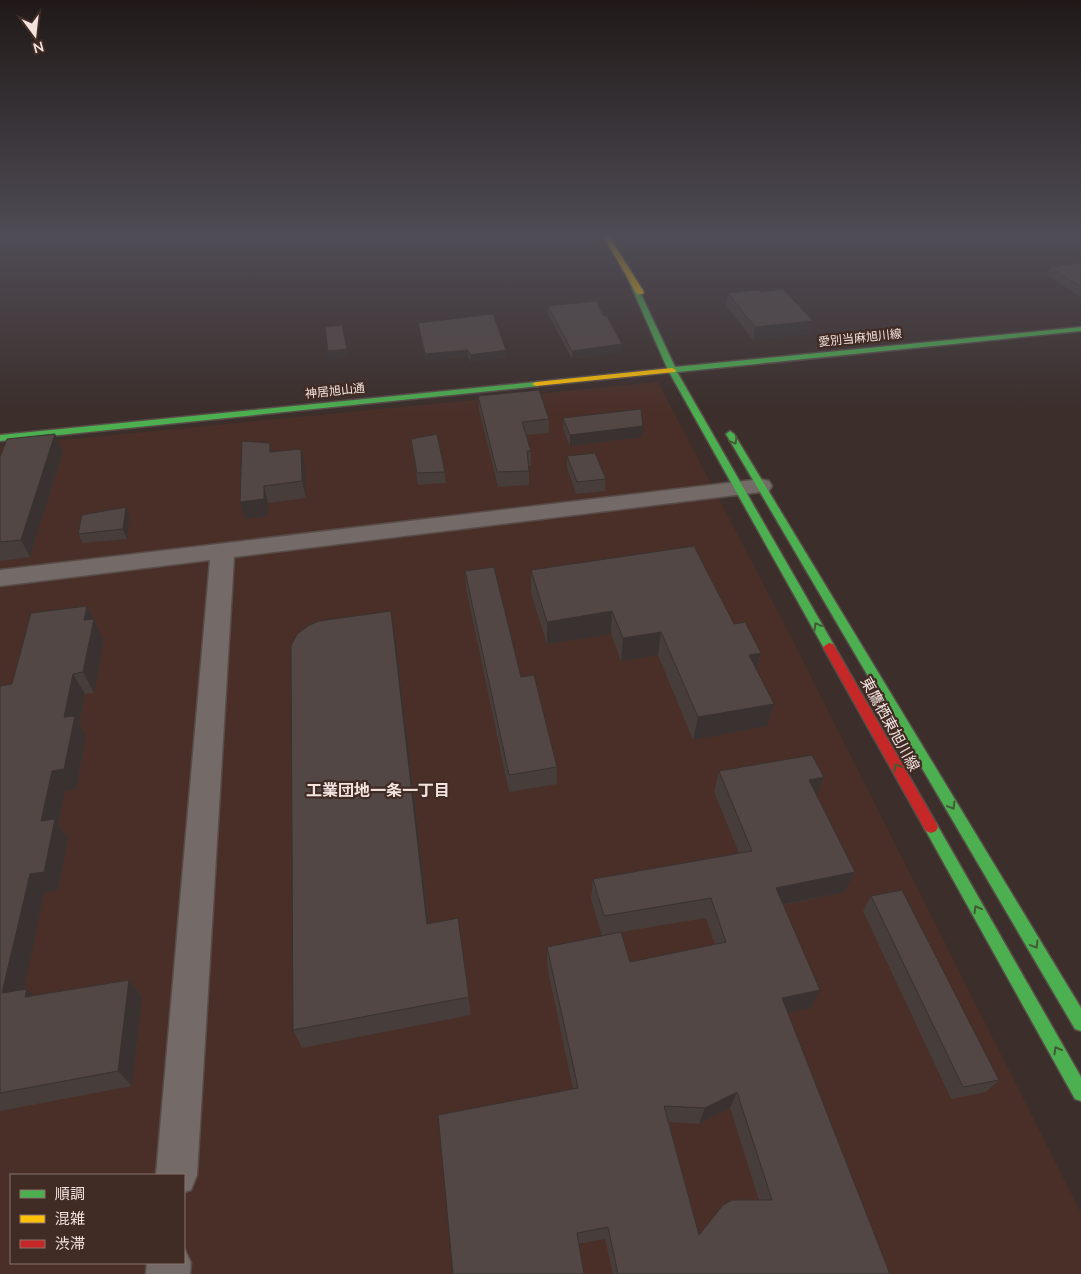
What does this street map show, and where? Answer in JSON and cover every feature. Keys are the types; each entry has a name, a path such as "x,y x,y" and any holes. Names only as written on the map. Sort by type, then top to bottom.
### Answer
{"main road":[{"name":"東鷹栖東旭川線","path":"638,295 672,370 750,487 1081,1022"},
{"path":"642,295 672,340"},
{"name":"愛別当麻旭川線","path":"672,370 1081,329"},
{"path":"682,355 699,383"},
{"name":"神居旭山通","path":"0,438 672,370"},
{"name":"東鷹栖東旭川線","path":"723,422 750,487 1081,1093"}],"street":[{"path":"0,578 750,487"},
{"path":"176,1174 223,550"}],"shaded area":[{"path":"658,382 787,629 1081,1213 1081,1274 0,1274 0,446"}],"building":[{"path":"730,295 789,295 813,321 755,327"},
{"path":"596,301 604,316 607,316 622,344 572,351 548,306"},
{"path":"493,314 506,350 470,355 468,350 425,354 418,323"},
{"path":"342,325 347,349 328,351 325,327"},
{"path":"539,390 549,419 522,422 531,451 527,451 529,471 497,472 478,396"},
{"path":"641,409 643,426 570,435 563,418"},
{"path":"55,434 21,540 0,542 0,457 7,439"},
{"path":"437,434 445,472 417,473 411,439"},
{"path":"242,441 270,443 270,452 301,449 302,481 264,486 264,499 240,502"},
{"path":"595,453 606,479 577,482 567,456"},
{"path":"126,507 123,529 78,534 82,515"},
{"path":"694,546 734,624 745,622 761,653 749,655 774,704 698,717 661,632 623,638 612,611 547,622 531,570"},
{"path":"494,567 521,677 534,675 557,767 509,775 465,571"},
{"path":"87,606 84,620 94,619 83,672 73,674 64,717 75,716 64,769 52,771 41,821 55,819 44,872 30,874 2,993 27,989 25,997 129,980 118,1071 0,1093 0,686 12,684 31,613"},
{"path":"391,611 427,924 458,918 469,997 293,1030 291,646 297,634 319,621"},
{"path":"812,755 824,777 809,780 855,872 776,888 820,990 782,998 890,1274 618,1274 608,1227 577,1233 584,1274 453,1274 438,1115 578,1088 547,947 621,932 630,962 726,942 711,898 604,916 593,879 752,851 719,771","holes":["737,1092 772,1200 732,1200 723,1205 699,1235 664,1106 705,1108"]},
{"path":"902,890 999,1080 963,1087 871,896"}],"traffic: fast":[{"path":"638,295 672,370 829,647"},
{"path":"672,370 1081,329"},
{"path":"0,438 536,384"},
{"path":"730,434 1081,1023"},
{"path":"931,827 1081,1093"}],"traffic: slow":[{"path":"536,384 672,370"}],"traffic: jam":[{"path":"829,647 931,827"}],"district":[{"name":"工業団地一条一丁目","path":"378,791"}]}
